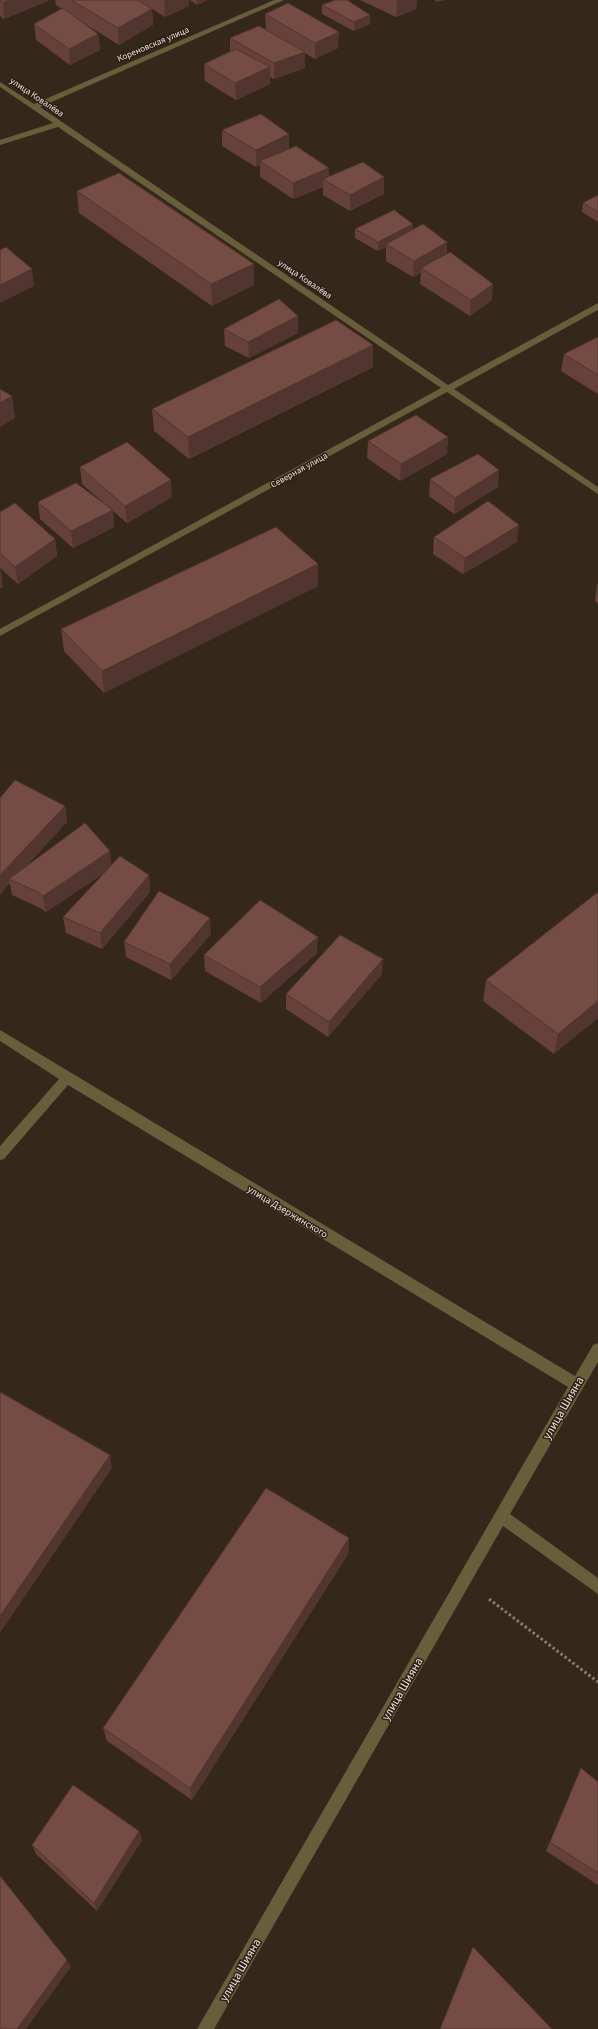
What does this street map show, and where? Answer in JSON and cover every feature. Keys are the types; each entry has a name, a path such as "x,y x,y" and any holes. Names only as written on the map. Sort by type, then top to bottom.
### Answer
{"street":[{"name":"Кореновская улица","path":"34,107 280,0"},
{"name":"улица Ковалёва","path":"0,84 598,491"},
{"path":"0,143 58,124"},
{"name":"Северная улица","path":"0,633 449,389 598,306"},
{"name":"улица Дзержинского","path":"0,1035 67,1078 576,1385"},
{"path":"0,1155 67,1078"},
{"name":"улица Шияна","path":"206,2029 598,1349"},
{"path":"501,1516 598,1587"}],"building":[{"path":"0,0 10,0 3,3"},
{"path":"71,0 138,0 152,9 118,28"},
{"path":"335,0 347,0 370,15 354,22 322,5"},
{"path":"288,3 339,32 315,43 265,14"},
{"path":"63,8 98,34 69,49 34,24"},
{"path":"259,26 305,52 274,63 230,38"},
{"path":"236,49 270,67 235,83 204,64"},
{"path":"261,114 289,134 256,150 222,130"},
{"path":"296,146 329,168 293,183 260,161"},
{"path":"363,162 384,177 350,195 323,179"},
{"path":"119,173 254,264 211,284 77,191"},
{"path":"598,195 598,212 583,203"},
{"path":"394,210 413,224 378,242 355,229"},
{"path":"423,224 447,242 414,261 386,244"},
{"path":"6,247 32,269 0,285 0,250"},
{"path":"450,252 493,284 471,300 421,268"},
{"path":"279,299 298,316 248,342 224,329"},
{"path":"336,320 373,345 188,437 152,409"},
{"path":"598,337 598,375 564,354"},
{"path":"0,389 12,396 0,403"},
{"path":"416,415 448,437 401,464 368,441"},
{"path":"127,442 171,480 125,506 80,467"},
{"path":"478,454 499,470 455,498 430,479"},
{"path":"76,483 113,510 71,531 38,502"},
{"path":"488,501 519,525 465,558 434,537"},
{"path":"15,503 55,539 15,567 0,553 0,512"},
{"path":"276,527 318,564 102,671 61,629"},
{"path":"15,780 65,806 0,875 0,798"},
{"path":"85,823 110,851 43,896 38,892 9,879"},
{"path":"120,856 149,875 100,933 63,917"},
{"path":"159,891 210,918 170,964 124,942"},
{"path":"598,892 598,1001 558,1034 486,980"},
{"path":"260,900 318,937 260,987 204,955"},
{"path":"340,935 383,959 329,1022 286,994"},
{"path":"0,1392 110,1455 0,1616"},
{"path":"266,1488 349,1538 190,1788 103,1728"},
{"path":"581,1768 598,1782 598,1873 550,1842"},
{"path":"73,1785 139,1831 94,1903 32,1845"},
{"path":"0,1876 67,1960 17,2029 0,2029"},
{"path":"473,1947 552,2029 440,2029"}]}
